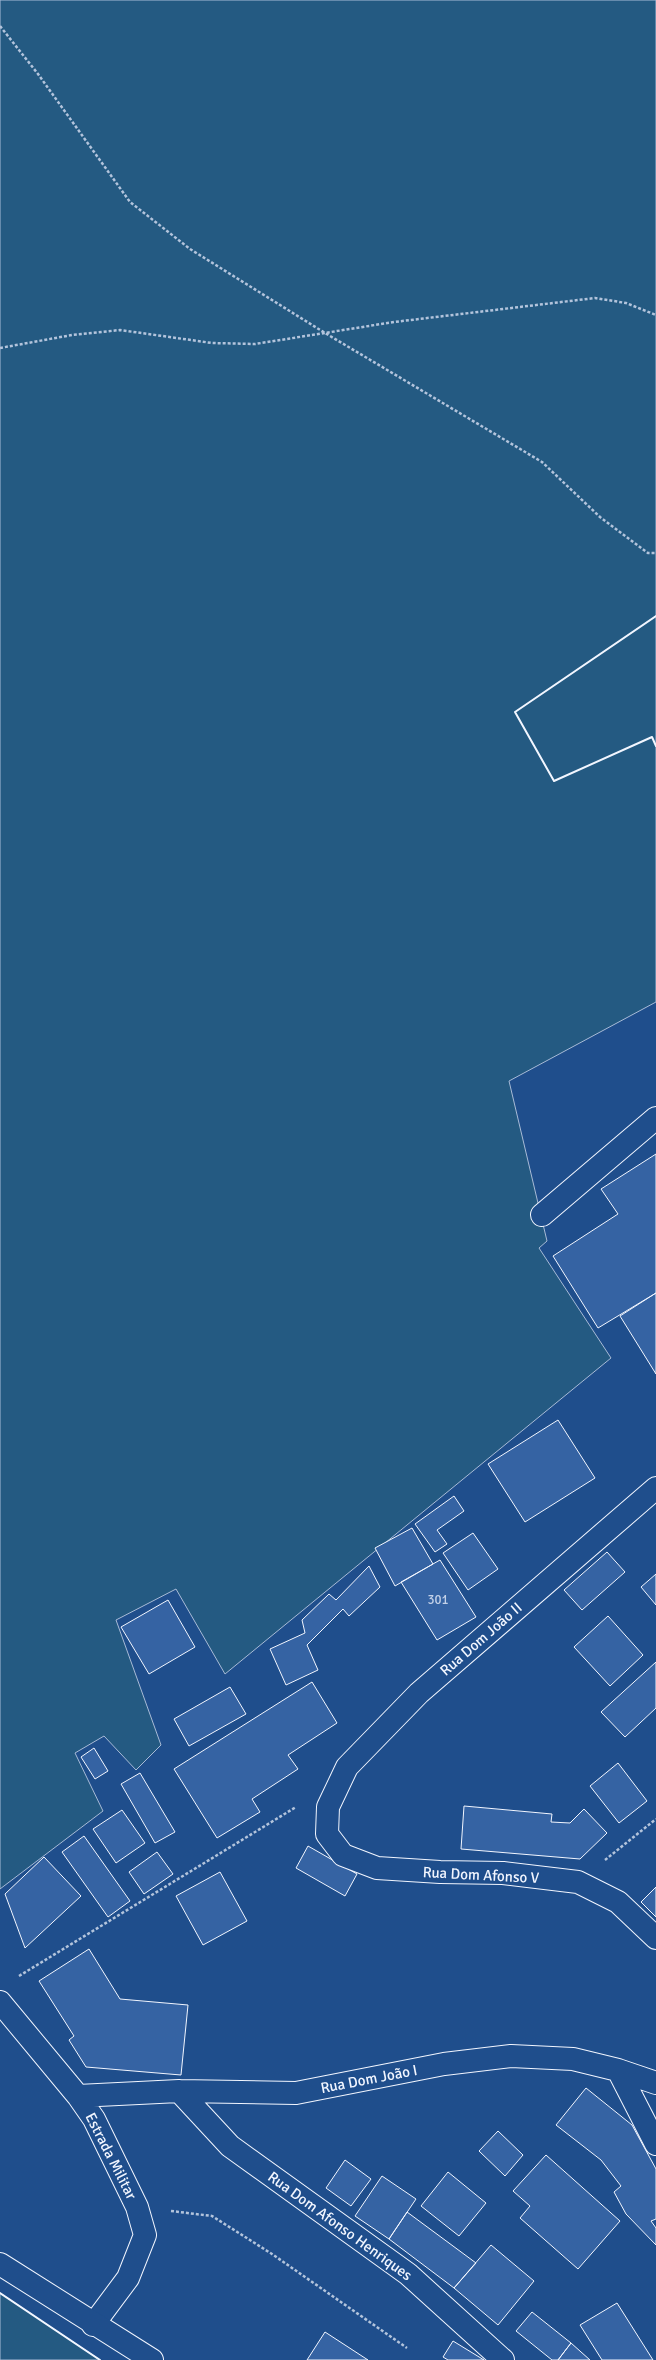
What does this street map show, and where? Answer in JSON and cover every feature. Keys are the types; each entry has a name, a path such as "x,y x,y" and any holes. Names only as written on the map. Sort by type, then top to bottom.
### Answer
{"street":[{"path":"542,1215 656,1118"},
{"name":"Rua Dom João II","path":"328,1807 348,1767 418,1693 656,1488"},
{"name":"Rua Dom Afonso V","path":"328,1807 327,1834 331,1840 343,1854 376,1868 440,1872 503,1873 578,1882 618,1902 656,1938"},
{"name":"Estrada Militar","path":"0,2002 78,2096 94,2119 137,2207 145,2235 128,2278 93,2325"},
{"name":"Rua Dom João I","path":"78,2096 179,2090 296,2093 444,2064 511,2056 573,2059 618,2070 656,2083"},
{"path":"618,2070 656,2144"},
{"name":"Rua Dom Afonso Henriques","path":"179,2090 230,2146 408,2274 503,2360"},
{"path":"0,2264 93,2325 152,2360"}],"path":[{"path":"0,26 38,74 130,202 190,249 325,333 542,462 600,517 648,553 656,553"},
{"path":"0,348 72,335 120,330 212,343 255,344 394,322 595,298 626,303 656,315"},
{"path":"14,1980 300,1805 328,1807"},
{"path":"578,1882 656,1819"},
{"path":"137,2207 212,2216 272,2254 407,2348"}],"shaded area":[{"path":"0,0 656,0 656,1002 509,1081 547,1241 539,1248 611,1358 225,1674 176,1589 116,1620 161,1745 136,1770 104,1736 75,1753 103,1811 0,1889"},
{"path":"0,2293 100,2360 0,2360"}],"building":[{"path":"656,1154 656,1293 598,1328 553,1256 618,1214 601,1189"},
{"path":"656,1293 656,1374 620,1316"},
{"path":"558,1420 595,1478 525,1522 488,1464"},
{"path":"454,1496 464,1511 437,1530 447,1544 435,1552 415,1524"},
{"path":"412,1528 433,1564 395,1586 375,1548"},
{"path":"473,1533 498,1569 468,1590 443,1553"},
{"path":"607,1552 625,1572 582,1610 564,1590"},
{"path":"440,1560 476,1617 437,1640 401,1582"},
{"path":"369,1566 380,1587 349,1616 343,1609 307,1645 318,1670 286,1685 270,1649 305,1633 302,1620 329,1594 336,1600"},
{"path":"656,1574 656,1605 641,1587"},
{"path":"168,1600 195,1647 149,1674 121,1627"},
{"path":"608,1616 643,1655 610,1686 574,1647"},
{"path":"656,1662 656,1708 625,1737 601,1712"},
{"path":"312,1682 337,1723 288,1755 298,1769 252,1799 260,1812 217,1838 174,1769"},
{"path":"230,1687 246,1714 189,1746 174,1719"},
{"path":"94,1748 108,1771 95,1779 81,1757"},
{"path":"618,1763 647,1801 619,1823 590,1786"},
{"path":"140,1773 175,1832 155,1843 121,1784"},
{"path":"464,1806 552,1814 551,1822 570,1823 584,1809 607,1833 580,1859 461,1849"},
{"path":"122,1810 145,1843 116,1863 93,1829"},
{"path":"84,1836 130,1901 108,1917 62,1852"},
{"path":"308,1846 357,1874 345,1896 296,1868"},
{"path":"157,1852 173,1874 144,1894 129,1872"},
{"path":"44,1857 81,1896 25,1948 5,1894"},
{"path":"220,1872 247,1921 203,1945 176,1896"},
{"path":"656,1887 656,1917 641,1902"},
{"path":"89,1949 120,1999 188,2005 181,2075 86,2067 69,2040 74,2036 39,1981"},
{"path":"586,2088 632,2125 656,2169 656,2219 651,2221 656,2228 656,2245 626,2214 614,2192 621,2186 601,2160 556,2125"},
{"path":"498,2131 523,2155 505,2176 479,2151"},
{"path":"546,2155 620,2221 578,2269 520,2218 530,2206 513,2191"},
{"path":"345,2160 371,2179 351,2206 326,2188"},
{"path":"448,2172 486,2203 459,2236 421,2206"},
{"path":"382,2176 416,2199 389,2239 355,2216"},
{"path":"407,2212 476,2263 454,2288 389,2239"},
{"path":"491,2245 534,2281 498,2325 454,2288"},
{"path":"617,2303 653,2360 602,2360 580,2325"},
{"path":"532,2312 571,2343 558,2360 552,2360 516,2331"},
{"path":"325,2332 368,2360 307,2360"},
{"path":"453,2341 484,2360 448,2360 443,2357"},
{"path":"571,2343 590,2360 558,2360"}],"wall":[{"path":"656,616 515,712 554,781 652,737 656,746"},
{"path":"0,2293 100,2360"}]}
